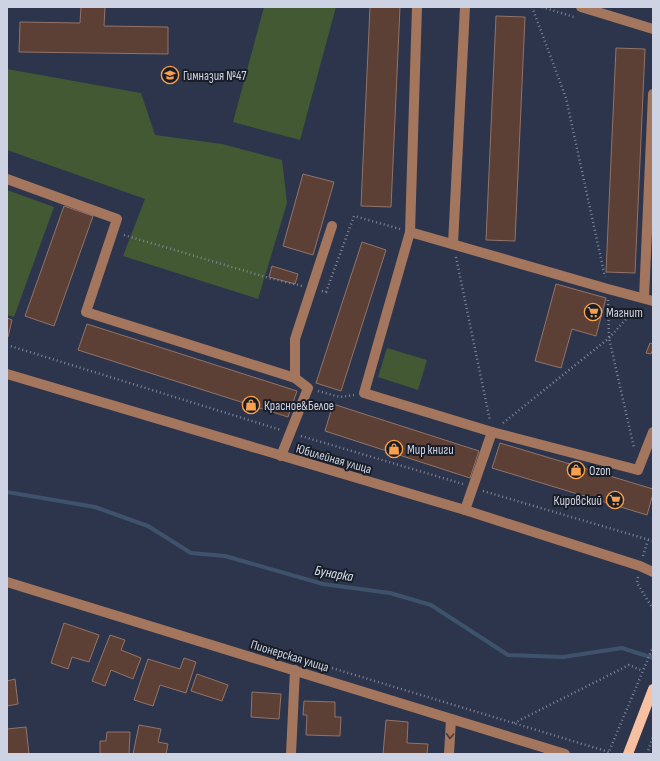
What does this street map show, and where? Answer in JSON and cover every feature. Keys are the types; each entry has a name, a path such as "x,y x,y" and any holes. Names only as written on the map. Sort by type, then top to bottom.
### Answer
{"main road":[{"path":"628,754 653,689"}],"street":[{"path":"417,7 410,232 364,393 492,432 638,470 653,432"},
{"path":"453,244 465,7"},
{"path":"581,7 653,29"},
{"path":"410,232 649,300 653,94"},
{"path":"7,179 117,219 86,312 296,378 308,388 289,432 281,456"},
{"path":"296,378 295,339 332,226"},
{"name":"Юбилейная улица","path":"7,374 465,510 640,566 653,572"},
{"path":"465,510 492,432"},
{"name":"Пионерская улица","path":"7,582 565,754"},
{"path":"291,754 295,670"},
{"path":"449,754 451,719"}],"path":[{"path":"532,7 566,98 608,289 609,338 638,470"},
{"path":"120,233 269,278 326,292 354,216 410,232"},
{"path":"453,244 492,432 609,338 649,300"},
{"path":"7,345 473,488 653,541"},
{"path":"308,388 340,397 364,393"},
{"path":"608,754 653,648"},
{"path":"513,723 629,666 643,671"},
{"path":"647,754 653,737"}],"green space":[{"path":"264,7 336,7 300,140 233,122"},
{"path":"7,69 141,93 155,135 222,144 282,160 287,203 258,299 123,256 145,199 7,150"},
{"path":"7,190 54,207 14,317 7,315"},
{"path":"387,348 427,360 418,390 378,377"}],"building":[{"path":"81,7 105,7 104,26 168,27 168,54 19,52 20,22 80,23"},
{"path":"370,7 400,7 391,207 361,206"},
{"path":"496,16 525,17 515,241 486,240"},
{"path":"616,48 645,49 635,273 606,272"},
{"path":"303,174 334,182 313,255 283,246"},
{"path":"64,206 93,216 54,326 25,316"},
{"path":"362,242 386,250 341,391 316,383"},
{"path":"272,266 298,274 295,284 269,277"},
{"path":"556,284 606,298 596,336 572,329 561,368 535,361"},
{"path":"7,318 12,320 8,337 7,336"},
{"path":"87,324 297,391 288,417 78,350"},
{"path":"650,343 653,344 651,354 646,353"},
{"path":"333,404 479,451 470,478 325,431"},
{"path":"500,443 653,489 647,515 492,468"},
{"path":"64,623 99,635 89,662 72,657 68,669 51,663"},
{"path":"110,635 125,640 121,650 141,658 133,679 111,670 105,686 92,681"},
{"path":"184,658 196,662 186,693 160,685 153,706 134,700 148,659 180,669"},
{"path":"197,674 228,685 222,701 191,691"},
{"path":"15,679 18,704 7,706 7,681"},
{"path":"252,692 281,694 279,719 251,717"},
{"path":"304,701 335,702 335,717 341,717 340,736 306,735 307,715 303,715"},
{"path":"386,720 408,722 407,743 428,744 427,754 383,754"},
{"path":"139,725 161,729 158,742 168,744 166,754 133,754"},
{"path":"26,727 29,754 7,754 7,729"},
{"path":"107,732 130,732 129,754 100,754 100,741 106,741"}],"waterway":[{"name":"Бунарка","path":"7,492 95,507 148,526 191,553 225,556 323,584 390,593 431,605 508,655 563,657 622,648 653,658"}],"place":[{"name":"Гимназия №47","path":"170,75"},
{"name":"Магнит","path":"593,312"},
{"name":"Красное&Белое","path":"251,405"},
{"name":"Мир книги","path":"394,449"},
{"name":"Ozon","path":"576,470"},
{"name":"Кировский","path":"615,500"}]}
